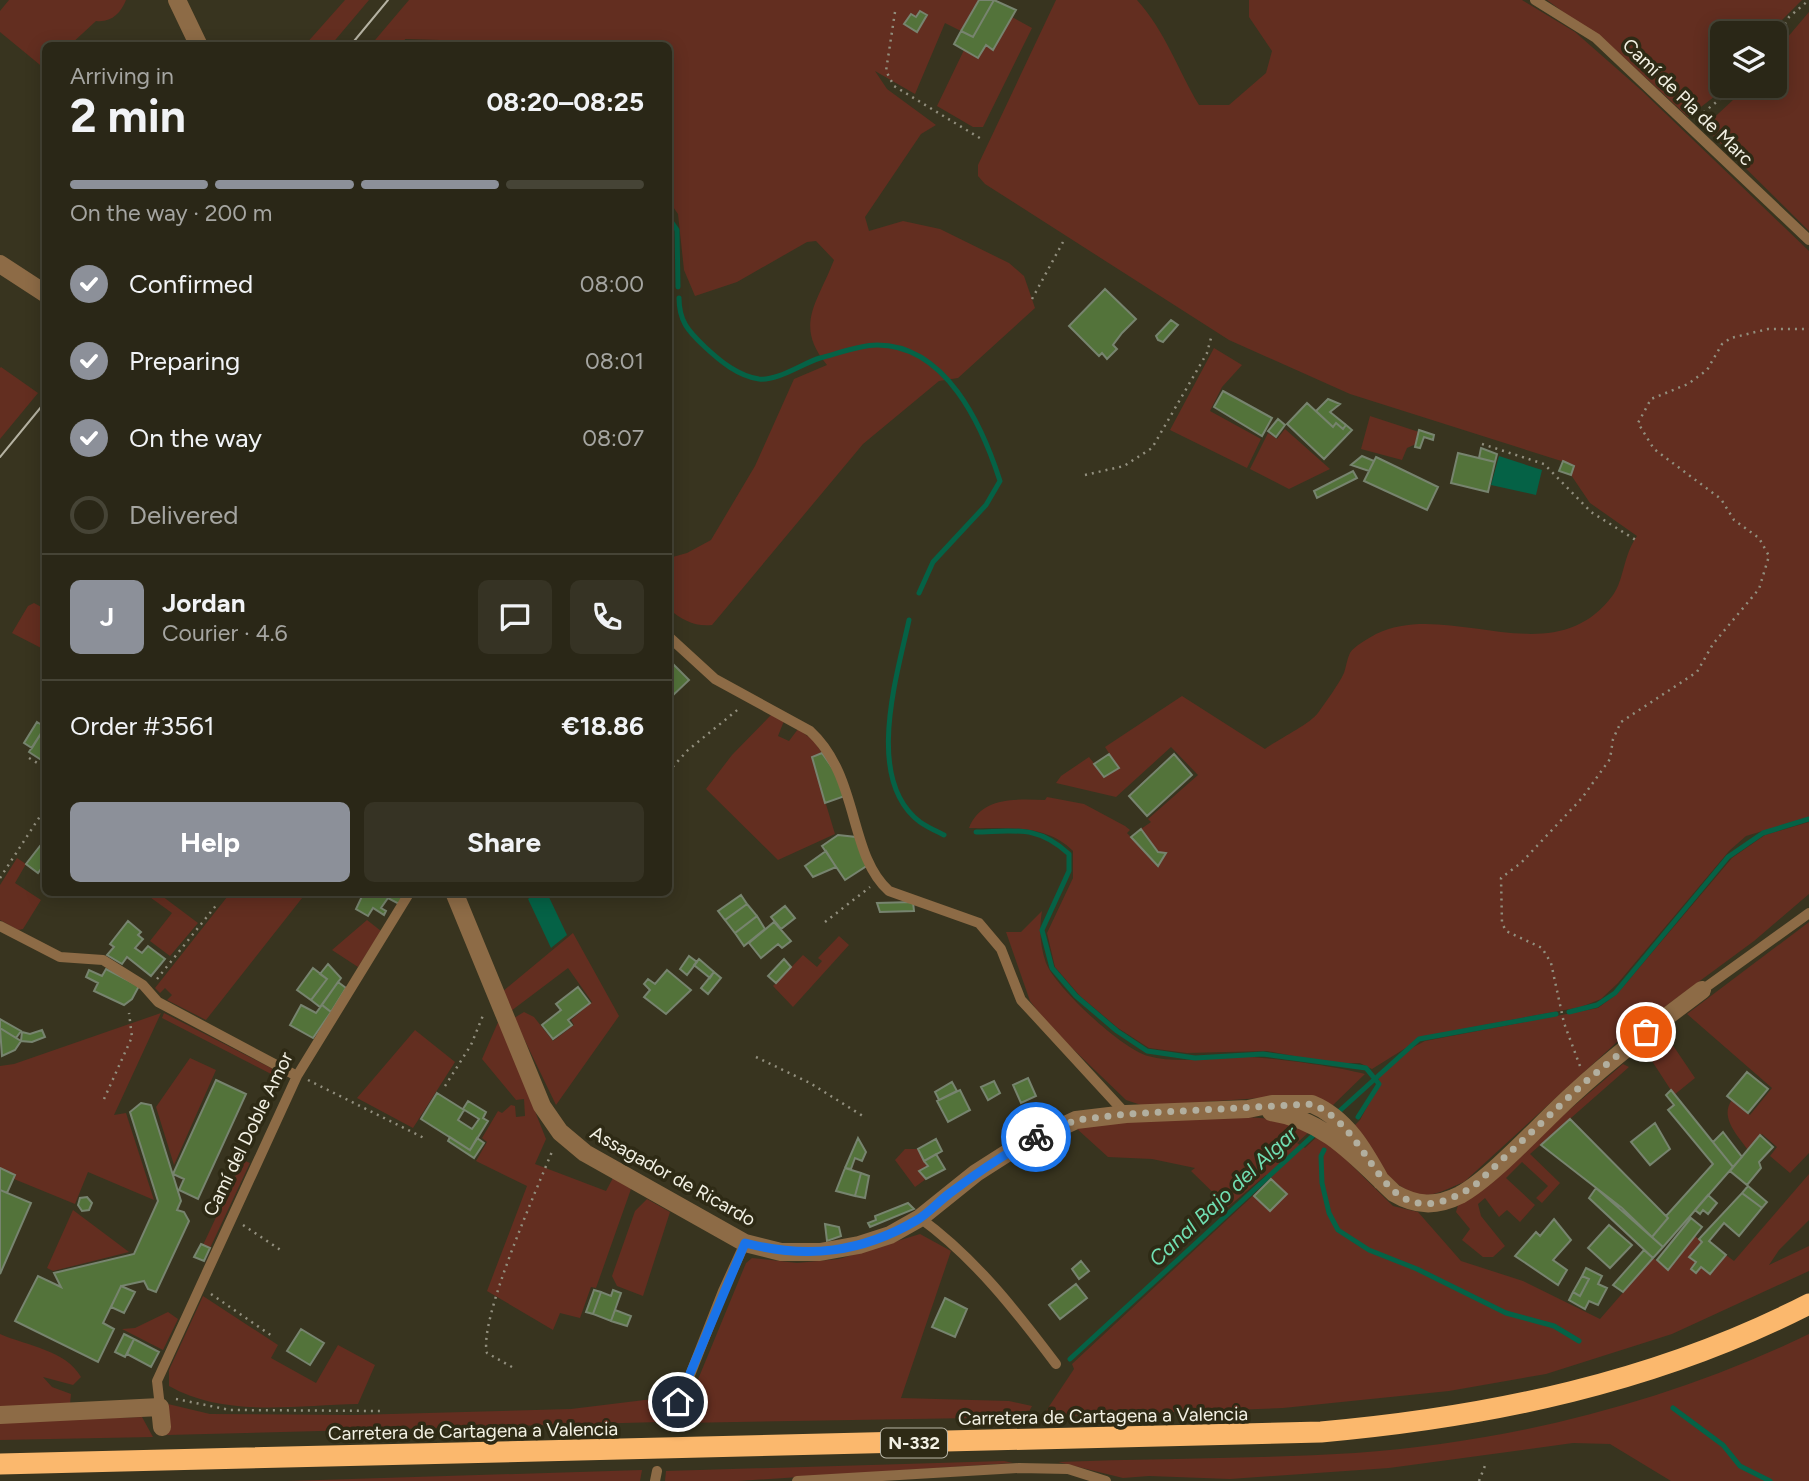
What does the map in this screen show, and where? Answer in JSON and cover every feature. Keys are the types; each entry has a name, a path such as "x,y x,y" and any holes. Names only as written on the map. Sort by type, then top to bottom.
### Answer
{"highway":[{"name":"Carretera de Cartagena a Valencia","path":"0,1464 1146,1438 1348,1430 1466,1415 1604,1383 1704,1349 1809,1304"}],"street":[{"path":"177,0 197,42"},
{"path":"0,264 42,291"},
{"name":"Assagador de Ricardo","path":"456,896 542,1106 559,1132 585,1153 745,1243 781,1252 820,1252 859,1245 890,1235 920,1219 976,1173 1042,1133 1076,1120 1126,1114 1248,1109 1303,1118 1319,1126 1408,1202 1432,1204 1460,1195 1474,1186 1585,1082 1702,990"},
{"path":"0,1415 160,1401"},
{"name":"Camí del Doble Amor","path":"160,1401 162,1427"}],"lane":[{"name":"Camí de Pla de Marc","path":"1535,0 1596,38 1809,240"},
{"path":"672,640 715,679 810,731 823,743 838,767 860,837 879,883 889,891 979,923 1001,949 1021,1000 1126,1114"},
{"name":"Camí del Doble Amor","path":"160,1401 157,1381 297,1076 408,896"},
{"name":"Assagador de Ricardo","path":"1702,990 1809,913"},
{"path":"0,926 60,957 103,960 148,990 158,1002 297,1076"},
{"path":"920,1219 950,1240 982,1273 1056,1364"},
{"path":"670,1426 718,1303 745,1243"},
{"path":"797,1481 1019,1468 1068,1469 1106,1481"}],"path":[{"path":"1787,21 1809,0"},
{"path":"895,12 886,71 894,86 983,140"},
{"path":"1688,126 1722,98"},
{"path":"1032,299 1063,242"},
{"path":"1585,1082 1564,1023 1551,963 1542,948 1506,931 1502,923 1502,878 1521,863 1582,798 1610,759 1613,739 1621,722 1697,672 1713,644 1759,589 1766,572 1769,556 1759,538 1734,520 1721,499 1654,449 1638,423 1651,399 1688,384 1707,370 1722,344 1731,338 1768,329 1809,329"},
{"path":"1085,474 1124,466 1152,449 1207,353 1211,338"},
{"path":"1482,444 1544,464 1591,512 1639,542"},
{"path":"672,768 688,750 750,697"},
{"path":"29,758 42,766"},
{"path":"0,878 42,813"},
{"path":"825,922 879,883"},
{"path":"148,990 218,903"},
{"path":"445,1086 471,1045 488,997 496,994"},
{"path":"104,1099 132,1037 129,1013"},
{"path":"756,1057 810,1083 866,1118"},
{"path":"297,1076 424,1138"},
{"path":"512,1367 487,1353 484,1342 497,1296 559,1132"},
{"path":"231,1218 282,1251"},
{"path":"199,1287 272,1336"},
{"path":"160,1401 230,1410 382,1411"},
{"path":"1479,1481 1486,1463"}],"shaded area":[{"path":"9,0 126,0 115,16 96,21 73,42 42,42 42,67 0,32 0,11"},
{"path":"345,0 369,0 334,42 308,42"},
{"path":"409,0 979,0 961,31 945,23 915,94 875,71 887,89 936,125 921,134 865,217 869,231 903,221 940,229 1009,263 1024,276 1035,308 958,378 939,381 863,444 712,625 694,624 672,611 672,557 687,553 711,540 755,466 794,379 827,365 817,351 810,326 816,302 834,260 816,241 807,242 737,282 695,296 684,270 678,214 672,205 672,42 448,42 405,39 404,42 373,42"},
{"path":"1056,0 1137,0 1163,38 1199,105 1229,105 1266,73 1272,51 1249,17 1249,0 1522,0 1575,32 1641,90 1809,251 1809,817 1746,836 1729,851 1618,983 1601,999 1581,1007 1425,1036 1372,1069 1360,1063 1330,1063 1267,1051 1187,1053 1149,1048 1118,1028 1080,996 1055,967 1047,933 1073,878 1073,851 1062,842 1038,832 1011,828 969,828 982,810 1000,802 1045,800 1047,797 1084,804 1130,830 1127,833 1158,866 1166,853 1158,852 1141,829 1151,822 1148,819 1198,775 1171,747 1116,797 1056,783 1061,776 1089,757 1104,776 1118,767 1105,747 1182,696 1265,749 1318,713 1342,677 1352,650 1376,634 1405,625 1436,624 1531,634 1561,631 1589,619 1613,595 1637,536 1590,503 1571,475 1574,465 1350,394 1229,340 985,184 978,176 978,165"},
{"path":"1547,0 1802,0 1781,21 1710,21 1710,98 1713,98 1688,117 1621,55"},
{"path":"1809,12 1809,231 1704,127 1735,98 1787,98 1787,38"},
{"path":"1012,17 1032,28 983,127 973,127 937,106 964,50 986,45 993,49"},
{"path":"1214,348 1242,365 1222,387 1210,411 1261,439 1247,468 1170,430"},
{"path":"0,368 38,393 0,439"},
{"path":"1370,416 1419,432 1416,444 1407,448 1402,460 1361,449"},
{"path":"1285,429 1330,469 1289,489 1250,469 1268,433 1277,439"},
{"path":"1499,456 1542,470 1536,495 1491,485"},
{"path":"34,603 42,607 42,648 12,633 28,606"},
{"path":"771,715 784,721 778,736 789,741 798,729 813,740 822,753 812,758 835,834 778,860 706,789 732,755"},
{"path":"1809,822 1809,894 1754,941 1617,1042 1464,1182 1443,1191 1422,1195 1401,1186 1382,1169 1352,1128 1360,1120 1380,1083 1378,1078 1406,1051 1425,1041 1598,1008 1617,994 1732,858 1765,835"},
{"path":"17,858 26,864 15,883 41,900 23,929 18,930 0,920 0,885"},
{"path":"148,896 162,896 198,923 170,956 150,941 172,913"},
{"path":"228,896 304,896 206,1020 167,1000 172,995 165,988 160,993 155,988"},
{"path":"532,896 548,896 567,935 551,948 528,899"},
{"path":"1042,911 1041,944 1052,974 1091,1016 1137,1051 1148,1056 1173,1060 1236,1057 1276,1059 1365,1074 1333,1105 1292,1096 1144,1106 1126,1100 1049,1026 1030,1001 1006,932 1021,932"},
{"path":"367,920 381,931 358,967 332,950"},
{"path":"1809,922 1809,1153 1790,1173 1770,1156 1777,1147 1762,1134 1748,1150 1729,1120 1732,1100 1750,1115 1772,1088 1687,1014"},
{"path":"573,933 619,1016 556,1105 514,1018 524,1012 534,1017 553,1041 574,1025 571,1020 592,1002 568,968 511,1011 502,992"},
{"path":"839,936 849,945 793,1007 773,986 803,955 817,967 822,961 818,958"},
{"path":"161,1013 114,1115 126,1113 154,1200 88,1172 75,1204 14,1179 15,1175 0,1168 0,1066 14,1064"},
{"path":"164,1013 283,1074 281,1079 162,1018"},
{"path":"499,1020 546,1139 535,1164 606,1191 613,1178 631,1189 596,1288 591,1287 580,1318 560,1313 553,1330 487,1291 527,1186 476,1161 487,1142 482,1138 498,1111 502,1113 511,1105 515,1106 516,1117 525,1116 524,1099 516,1100 482,1059"},
{"path":"415,1030 455,1062 413,1128 357,1098"},
{"path":"1659,1034 1670,1041 1695,1078 1674,1095 1643,1047"},
{"path":"190,1058 216,1070 174,1165 156,1107"},
{"path":"1623,1064 1629,1067 1530,1154 1560,1183 1542,1203 1536,1198 1548,1186 1522,1162 1506,1178 1535,1205 1520,1222 1507,1210 1499,1217 1485,1198 1478,1204 1481,1216 1505,1246 1493,1257 1483,1257 1462,1240 1470,1229 1456,1212 1458,1205"},
{"path":"1248,1117 1283,1120 1309,1132 1297,1143 1305,1148 1320,1134 1393,1206 1418,1212 1461,1261 1523,1281 1600,1319 1653,1258 1668,1269 1695,1236 1702,1242 1690,1257 1696,1262 1691,1268 1696,1273 1701,1267 1710,1274 1726,1255 1734,1261 1809,1174 1809,1220 1779,1250 1769,1265 1809,1246 1809,1271 1672,1334 1546,1374 1449,1391 1283,1408 1042,1417 1074,1369 1072,1364 1272,1178 1266,1175 1228,1207 1191,1171 1195,1168 1152,1159 1108,1157 1076,1128 1130,1121"},
{"path":"905,1149 918,1149 928,1166 919,1171 926,1179 915,1187 895,1160"},
{"path":"243,1160 250,1163 210,1248 203,1245"},
{"path":"647,1199 670,1212 643,1296 617,1286 612,1276 635,1211"},
{"path":"73,1210 129,1252 53,1271 47,1268"},
{"path":"920,1234 951,1251 901,1398 1009,1401 1032,1406 1026,1417 680,1423 746,1263 752,1258 797,1263 839,1259"},
{"path":"203,1296 278,1345 271,1358 316,1383 338,1345 375,1365 358,1404 237,1406 191,1396 169,1386 169,1370"},
{"path":"168,1312 178,1319 163,1350 122,1329 135,1328"},
{"path":"0,1334 56,1355 74,1368 81,1377 73,1385 43,1377 52,1387 71,1394 70,1404 0,1408"},
{"path":"1809,1334 1809,1481 1671,1481 1610,1444 1573,1443 1389,1468 1230,1479 1149,1476 1123,1478 1058,1462 1355,1453 1472,1439 1588,1415 1645,1399 1701,1380"},
{"path":"669,1397 661,1422 167,1435 168,1404 210,1414 355,1415 571,1409"},
{"path":"142,1417 153,1437 0,1440 0,1422"},
{"path":"1004,1461 1013,1463 738,1481 665,1481 666,1471"},
{"path":"642,1470 640,1481 287,1481"}],"building":[{"path":"979,0 994,0 973,37 961,31"},
{"path":"994,0 1016,10 993,50 986,45 978,58 954,44 961,31 973,37"},
{"path":"920,11 927,15 917,32 904,24 911,14 916,17"},
{"path":"1105,289 1136,319 1113,345 1117,349 1107,359 1102,353 1099,356 1069,326"},
{"path":"1171,320 1178,325 1163,342 1158,340 1156,336"},
{"path":"1223,391 1272,418 1262,436 1214,407"},
{"path":"1328,399 1340,404 1330,412 1346,425 1343,429 1336,423 1333,427 1316,411"},
{"path":"1307,403 1333,427 1336,423 1343,429 1346,425 1352,430 1324,459 1287,424"},
{"path":"1278,419 1285,425 1276,437 1268,431"},
{"path":"1419,430 1434,435 1433,440 1424,437 1420,448 1415,447"},
{"path":"1481,448 1497,454 1495,462 1479,458"},
{"path":"1458,453 1495,462 1488,492 1451,483"},
{"path":"1362,456 1374,461 1369,471 1351,465"},
{"path":"1376,457 1438,487 1427,510 1364,481"},
{"path":"1563,461 1574,466 1571,475 1559,471"},
{"path":"1353,471 1357,478 1317,498 1314,491"},
{"path":"672,663 689,680 672,696"},
{"path":"37,722 42,725 42,732 32,748 24,743"},
{"path":"42,732 42,760 29,752"},
{"path":"822,753 834,770 845,796 825,803 812,757"},
{"path":"1109,754 1119,768 1104,777 1094,764"},
{"path":"1174,754 1192,775 1147,816 1129,796"},
{"path":"1141,829 1158,852 1166,853 1158,866 1131,837"},
{"path":"838,835 856,837 868,865 845,880 822,846"},
{"path":"40,846 42,847 42,870 38,873 26,864"},
{"path":"826,851 836,867 813,877 805,866"},
{"path":"741,895 747,904 725,920 718,911"},
{"path":"362,896 403,896 399,904 388,898 381,908 386,911 384,915 373,908 368,916 356,909"},
{"path":"913,902 914,911 880,912 877,903"},
{"path":"747,904 757,916 735,933 725,920"},
{"path":"785,906 795,918 781,929 771,917"},
{"path":"757,916 765,929 744,946 735,933"},
{"path":"128,921 141,932 138,935 143,939 135,948 142,953 148,946 165,959 151,976 127,957 122,964 107,955 114,947 110,944"},
{"path":"774,922 791,941 782,948 778,944 761,958 749,943"},
{"path":"689,956 697,962 687,975 680,969"},
{"path":"699,959 714,972 710,978 694,965"},
{"path":"784,959 791,967 776,983 768,976"},
{"path":"328,964 341,978 320,1007 311,1000 327,979 320,974"},
{"path":"313,968 327,979 311,1000 297,990"},
{"path":"106,969 139,986 132,999 124,1005 94,991 98,983 86,977 89,970 102,976"},
{"path":"667,970 691,990 666,1014 644,997 650,990 644,984 648,979 655,984"},
{"path":"714,972 721,978 708,994 701,988"},
{"path":"338,982 346,988 331,1012 322,1005"},
{"path":"578,987 590,1003 568,1020 572,1025 553,1039 542,1025 561,1010 556,1004"},
{"path":"301,1005 316,1013 322,1005 331,1012 313,1038 290,1025"},
{"path":"0,1019 21,1031 16,1038 0,1028"},
{"path":"0,1028 21,1041 15,1050 2,1056"},
{"path":"42,1030 45,1037 32,1042 21,1041 22,1032 30,1034"},
{"path":"1747,1072 1768,1089 1748,1113 1727,1096"},
{"path":"1028,1078 1036,1096 1021,1103 1013,1085"},
{"path":"216,1080 246,1094 198,1199 179,1190 184,1179 173,1174"},
{"path":"994,1081 1000,1093 988,1100 981,1087"},
{"path":"952,1082 957,1091 939,1100 935,1092"},
{"path":"960,1090 970,1110 948,1122 937,1101"},
{"path":"1671,1090 1733,1167 1663,1247 1652,1237 1668,1218 1666,1216 1713,1164 1668,1110 1674,1105 1666,1095"},
{"path":"437,1093 464,1110 458,1120 472,1129 479,1119 463,1109 468,1101 486,1112 483,1118 488,1121 470,1150 421,1119"},
{"path":"141,1103 151,1105 181,1201 177,1210 184,1212 189,1221 156,1292 148,1289 144,1281 121,1286 103,1323 114,1329 98,1362 15,1321 38,1276 61,1287 54,1273 134,1254 158,1201 130,1112"},
{"path":"1570,1119 1668,1218 1652,1237 1622,1208 1541,1145"},
{"path":"1655,1123 1670,1149 1650,1165 1631,1142"},
{"path":"1723,1132 1742,1157 1733,1167 1713,1142"},
{"path":"1760,1135 1773,1147 1759,1162 1761,1168 1747,1185 1730,1171"},
{"path":"450,1137 470,1150 477,1138 484,1143 474,1158 448,1141"},
{"path":"858,1138 866,1152 862,1161 855,1158 851,1169 845,1168"},
{"path":"936,1139 942,1151 924,1161 918,1149"},
{"path":"936,1154 945,1169 926,1179 919,1171 928,1166 924,1161"},
{"path":"0,1168 15,1175 7,1193 0,1190"},
{"path":"845,1168 861,1173 855,1196 836,1191"},
{"path":"861,1173 869,1176 865,1198 855,1196"},
{"path":"1271,1179 1287,1194 1270,1211 1254,1196"},
{"path":"1748,1186 1767,1202 1762,1208 1742,1193"},
{"path":"1596,1188 1663,1247 1653,1258 1589,1198"},
{"path":"0,1190 31,1203 0,1274"},
{"path":"1742,1193 1762,1208 1739,1236 1724,1223 1709,1241 1726,1255 1710,1274 1701,1267 1696,1273 1691,1269 1696,1262 1689,1257 1702,1242 1699,1239"},
{"path":"1708,1195 1717,1203 1708,1214 1703,1210 1700,1214 1695,1210"},
{"path":"87,1197 92,1203 89,1210 82,1211 78,1205 80,1198"},
{"path":"908,1203 914,1209 870,1227 868,1223 876,1220 875,1216"},
{"path":"1691,1218 1702,1227 1668,1270 1657,1260"},
{"path":"1554,1219 1571,1240 1553,1260 1567,1270 1558,1285 1515,1256 1536,1232 1540,1236"},
{"path":"825,1224 839,1227 841,1236 827,1241"},
{"path":"1609,1225 1632,1245 1610,1268 1588,1248"},
{"path":"201,1244 210,1248 204,1261 194,1257"},
{"path":"1644,1250 1653,1258 1623,1292 1613,1285"},
{"path":"1081,1261 1089,1271 1079,1279 1072,1269"},
{"path":"1586,1268 1602,1276 1598,1284 1607,1288 1598,1305 1589,1301 1585,1309 1569,1300 1573,1292 1580,1296 1589,1279 1582,1276"},
{"path":"1582,1276 1589,1279 1580,1296 1573,1292"},
{"path":"1076,1284 1087,1298 1060,1319 1049,1305"},
{"path":"121,1286 135,1292 124,1313 111,1307"},
{"path":"594,1290 601,1292 593,1314 586,1312"},
{"path":"613,1290 621,1293 611,1321 593,1314 601,1292 611,1296"},
{"path":"945,1298 967,1309 955,1337 932,1327"},
{"path":"615,1310 631,1316 627,1326 611,1321"},
{"path":"301,1329 324,1343 310,1365 287,1351"},
{"path":"124,1334 134,1339 125,1357 115,1352"},
{"path":"134,1339 159,1352 151,1367 127,1354"}],"waterway":[{"path":"672,223 677,230 678,287"},
{"path":"679,298 683,319 694,336 723,362 751,377 766,379 782,375 820,358 877,345 901,349 923,358 958,392 983,436 1000,481 986,505 933,562 919,593"},
{"path":"909,620 892,697 889,726 893,781 903,804 920,822 944,835"},
{"name":"Canal Bajo del Algar","path":"1569,1012 1597,1005 1615,993 1728,857 1763,833 1809,819"},
{"path":"976,832 1015,831 1036,834 1047,838 1069,854 1069,871 1042,930 1052,968 1076,996 1117,1031 1147,1051 1195,1058 1263,1054 1366,1068 1379,1084 1358,1117"},
{"name":"Canal Bajo del Algar","path":"1335,1115 1419,1039 1556,1014"},
{"name":"Canal Bajo del Algar","path":"1070,1359 1318,1131"},
{"path":"1324,1150 1321,1156 1322,1183 1329,1213 1338,1230 1369,1250 1417,1269 1506,1313 1554,1326 1579,1341"},
{"path":"1673,1408 1723,1445 1740,1466 1770,1481"}],"tram line":[{"path":"353,42 388,0"},
{"path":"0,457 42,406"}],"way so far":[{"path":"1036,1137 1076,1120 1126,1114 1248,1109 1272,1104 1312,1104 1329,1112 1344,1125 1366,1154 1381,1181 1394,1193 1408,1202 1432,1204 1460,1195 1474,1186 1585,1082 1646,1032"}],"route":[{"path":"678,1402 745,1243 781,1252 820,1252 859,1245 890,1235 920,1219 976,1173 1036,1137"}]}
